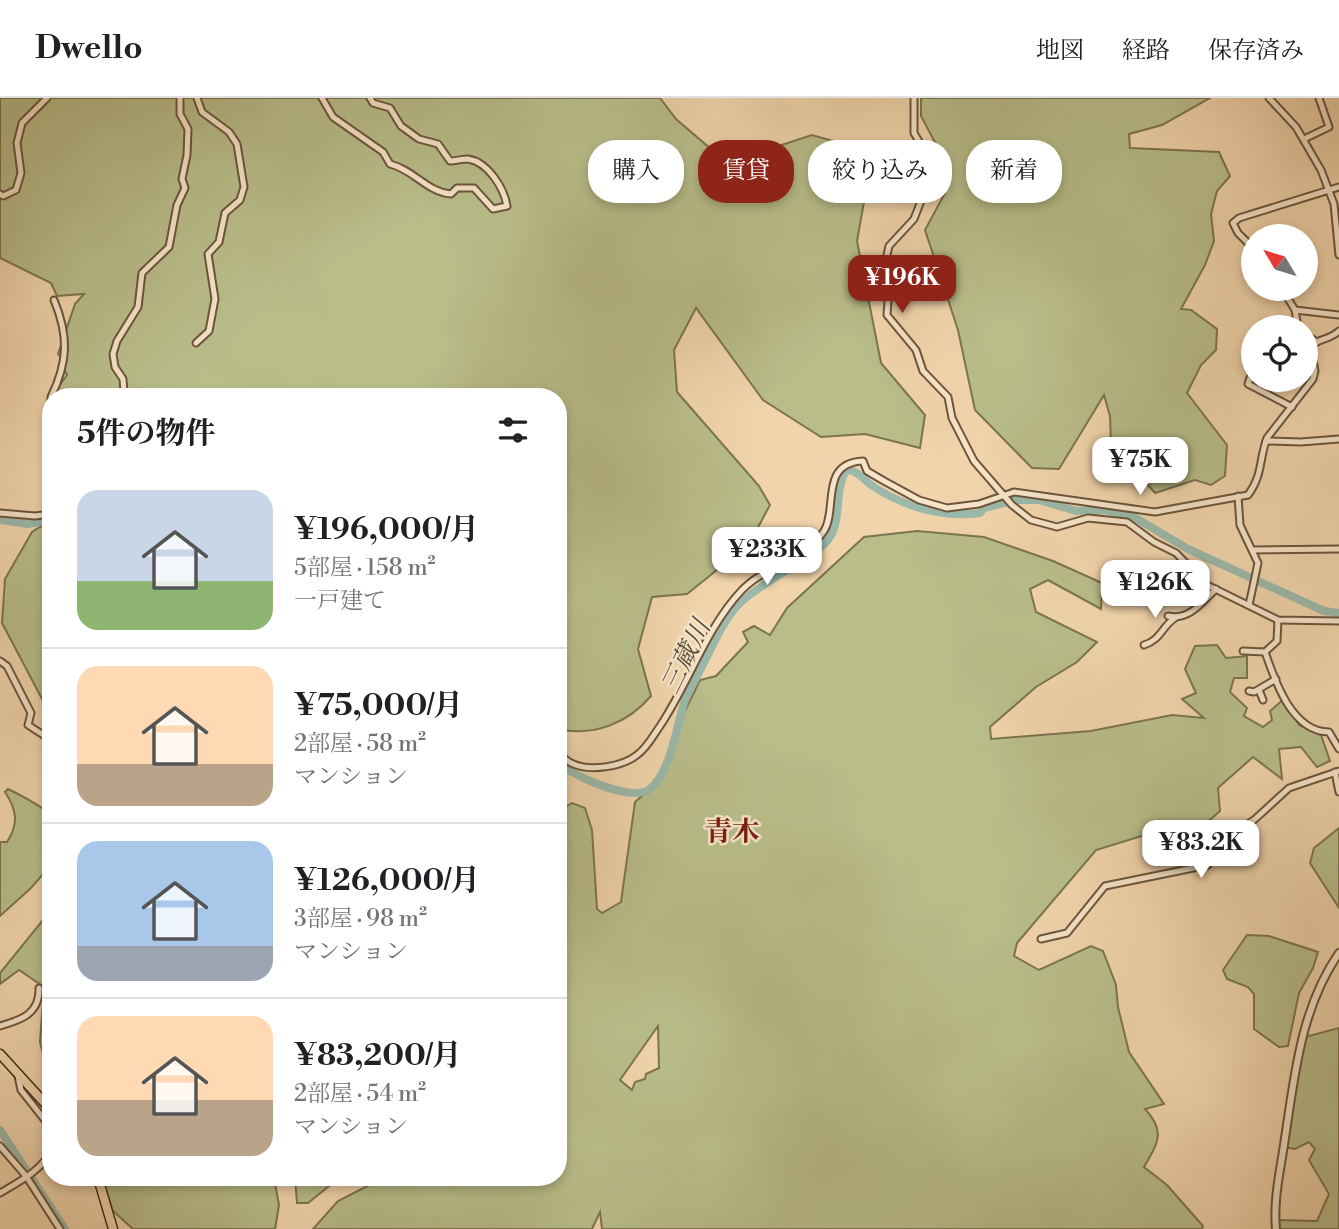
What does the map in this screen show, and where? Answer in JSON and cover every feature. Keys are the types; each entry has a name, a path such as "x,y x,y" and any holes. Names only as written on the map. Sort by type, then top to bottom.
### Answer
{"main road":[{"path":"0,1054 42,1100"},
{"path":"100,1186 113,1229"}],"street":[{"path":"0,194 3,196 16,190 21,173 17,143 22,123 47,98"},
{"path":"124,388 113,354 117,341 138,307 142,273 169,247 177,205 185,188 182,179 187,155 188,129 180,114 180,98"},
{"path":"196,343 209,331 215,299 208,254 219,242 225,213 240,200 244,187 237,144 229,132 202,112 197,98"},
{"path":"322,98 333,117 383,152 390,164 406,168 437,193 451,194 457,188 474,188 493,209 507,206 505,193 488,170 470,159 450,161 438,144 419,139 401,126 390,107 373,103 370,98"},
{"path":"914,98 914,133 934,167 914,219 889,246 887,315 916,350 923,371 948,397 952,418 974,461 1008,500 1031,520 1057,527 1088,518 1127,522 1154,542 1176,553 1203,583 1278,620 1339,621"},
{"path":"1269,98 1286,114 1321,170 1334,204 1339,255"},
{"path":"1304,139 1329,127 1319,98"},
{"path":"1241,235 1233,223 1239,218 1339,187"},
{"path":"54,300 65,329 66,343 62,371 55,388"},
{"path":"1289,301 1296,315"},
{"path":"1295,310 1339,314"},
{"path":"1318,342 1330,339 1339,331"},
{"path":"1264,392 1293,407"},
{"path":"567,760 573,764 601,768 640,754 674,705 723,614 741,590 806,548 826,529 830,493 836,477 847,465 863,461 867,471 884,481 919,500 947,508 1008,500 1031,492 1155,512 1248,495 1261,471 1266,441 1304,392"},
{"path":"1266,441 1339,439"},
{"path":"1238,496 1240,525 1258,564 1249,605"},
{"path":"0,513 42,515"},
{"path":"1253,550 1339,549"},
{"path":"1144,645 1160,637 1170,620 1192,612 1216,590"},
{"path":"1168,616 1175,618"},
{"path":"1242,652 1265,652 1277,641 1278,620"},
{"path":"1265,652 1276,679 1300,722 1309,728 1329,732 1339,750"},
{"path":"0,661 6,666 31,713 28,725 42,734"},
{"path":"1249,691 1259,690 1276,679"},
{"path":"1259,690 1263,700"},
{"path":"1041,939 1067,933 1105,886 1208,865 1210,858 1237,835 1239,829 1254,820 1289,788 1337,771 1339,792"},
{"path":"1276,1229 1277,1194 1301,1038 1315,994 1339,953"},
{"path":"0,1026 27,1018 35,1007 39,988"},
{"path":"18,1073 21,1090 42,1117"},
{"path":"0,1146 26,1176 60,1229"},
{"path":"0,1193 35,1169 42,1160"}],"green space":[{"path":"0,98 660,98 676,119 700,140 698,140 698,203 794,203 794,141 812,135 830,140 808,140 808,203 864,203 857,241 881,363 925,415 920,448 865,434 821,437 763,400 696,308 674,350 677,392 759,486 770,505 749,544 687,594 652,597 638,649 651,696 632,714 609,726 584,731 567,730 567,388 58,388 67,375 63,359 58,354 75,304 84,294 57,296 51,283 0,258"},
{"path":"921,98 1210,98 1162,125 1129,134 1130,148 1219,152 1230,176 1217,191 1211,214 1214,241 1205,265 1181,309 1191,310 1217,329 1216,350 1201,365 1187,393 1227,445 1225,476 1211,485 1195,480 1155,493 1111,443 1110,416 1104,395 1059,469 1032,468 975,410 958,330 925,230 940,203 952,203 952,140 934,140 921,116"},
{"path":"42,526 42,699 2,623 5,579 32,532"},
{"path":"917,531 984,537 1053,561 1102,583 1101,609 1048,580 1030,589 1036,612 1097,642 1077,662 1036,687 990,727 991,739 1091,731 1172,715 1204,718 1182,699 1196,693 1185,669 1195,646 1217,645 1226,658 1247,656 1247,678 1234,678 1230,692 1247,708 1244,716 1263,727 1272,720 1270,711 1284,699 1299,725 1321,735 1330,761 1317,767 1301,747 1279,749 1282,779 1253,757 1218,788 1220,811 1203,826 1148,834 1096,850 1017,943 1014,956 1039,970 1091,946 1103,951 1116,985 1118,1007 1129,1052 1164,1104 1145,1109 1156,1124 1158,1137 1144,1167 1167,1185 1203,1226 1202,1229 602,1229 600,1212 592,1229 313,1229 338,1201 367,1186 567,1186 567,806 572,803 585,808 592,830 597,909 602,913 621,902 635,802 650,789 669,760 683,715 700,680 716,676 748,642 743,632 754,626 770,635 787,608 864,537","holes":["658,1026 659,1068 646,1074 645,1079 635,1082 632,1090 620,1080"]},
{"path":"8,789 42,808 42,875 0,916 0,842 7,842 15,823 14,811 5,792"},
{"path":"1339,828 1339,908 1310,863 1314,848"},
{"path":"42,921 42,986 19,970 0,984 0,973"},
{"path":"1247,935 1269,936 1318,952 1313,968 1299,993 1288,1046 1279,1047 1254,1029 1254,994 1248,987 1227,979 1223,970"},
{"path":"42,1014 42,1050 40,1042"},
{"path":"1339,1028 1339,1229 1276,1229 1276,1220 1317,1221 1329,1194 1309,1160 1315,1149 1309,1142 1295,1149 1284,1147 1301,1038"},
{"path":"105,1186 275,1186 279,1205 275,1229 133,1229 113,1211"},
{"path":"296,1186 329,1186 308,1203 297,1203"}],"waterway":[{"name":"三蔵川","path":"567,768 588,780 617,790 631,793 650,789 668,759 686,697 727,619 749,595 814,552 830,537 834,530 840,487 846,470 858,474 874,487 898,500 938,512 980,513 984,508 1016,500 1039,500 1076,511 1104,510 1132,516 1188,549 1324,611 1339,613"},
{"name":"三蔵川","path":"0,520 28,524 42,522"},
{"path":"0,1130 65,1229"}],"district":[{"name":"青木","path":"732,832"}]}
